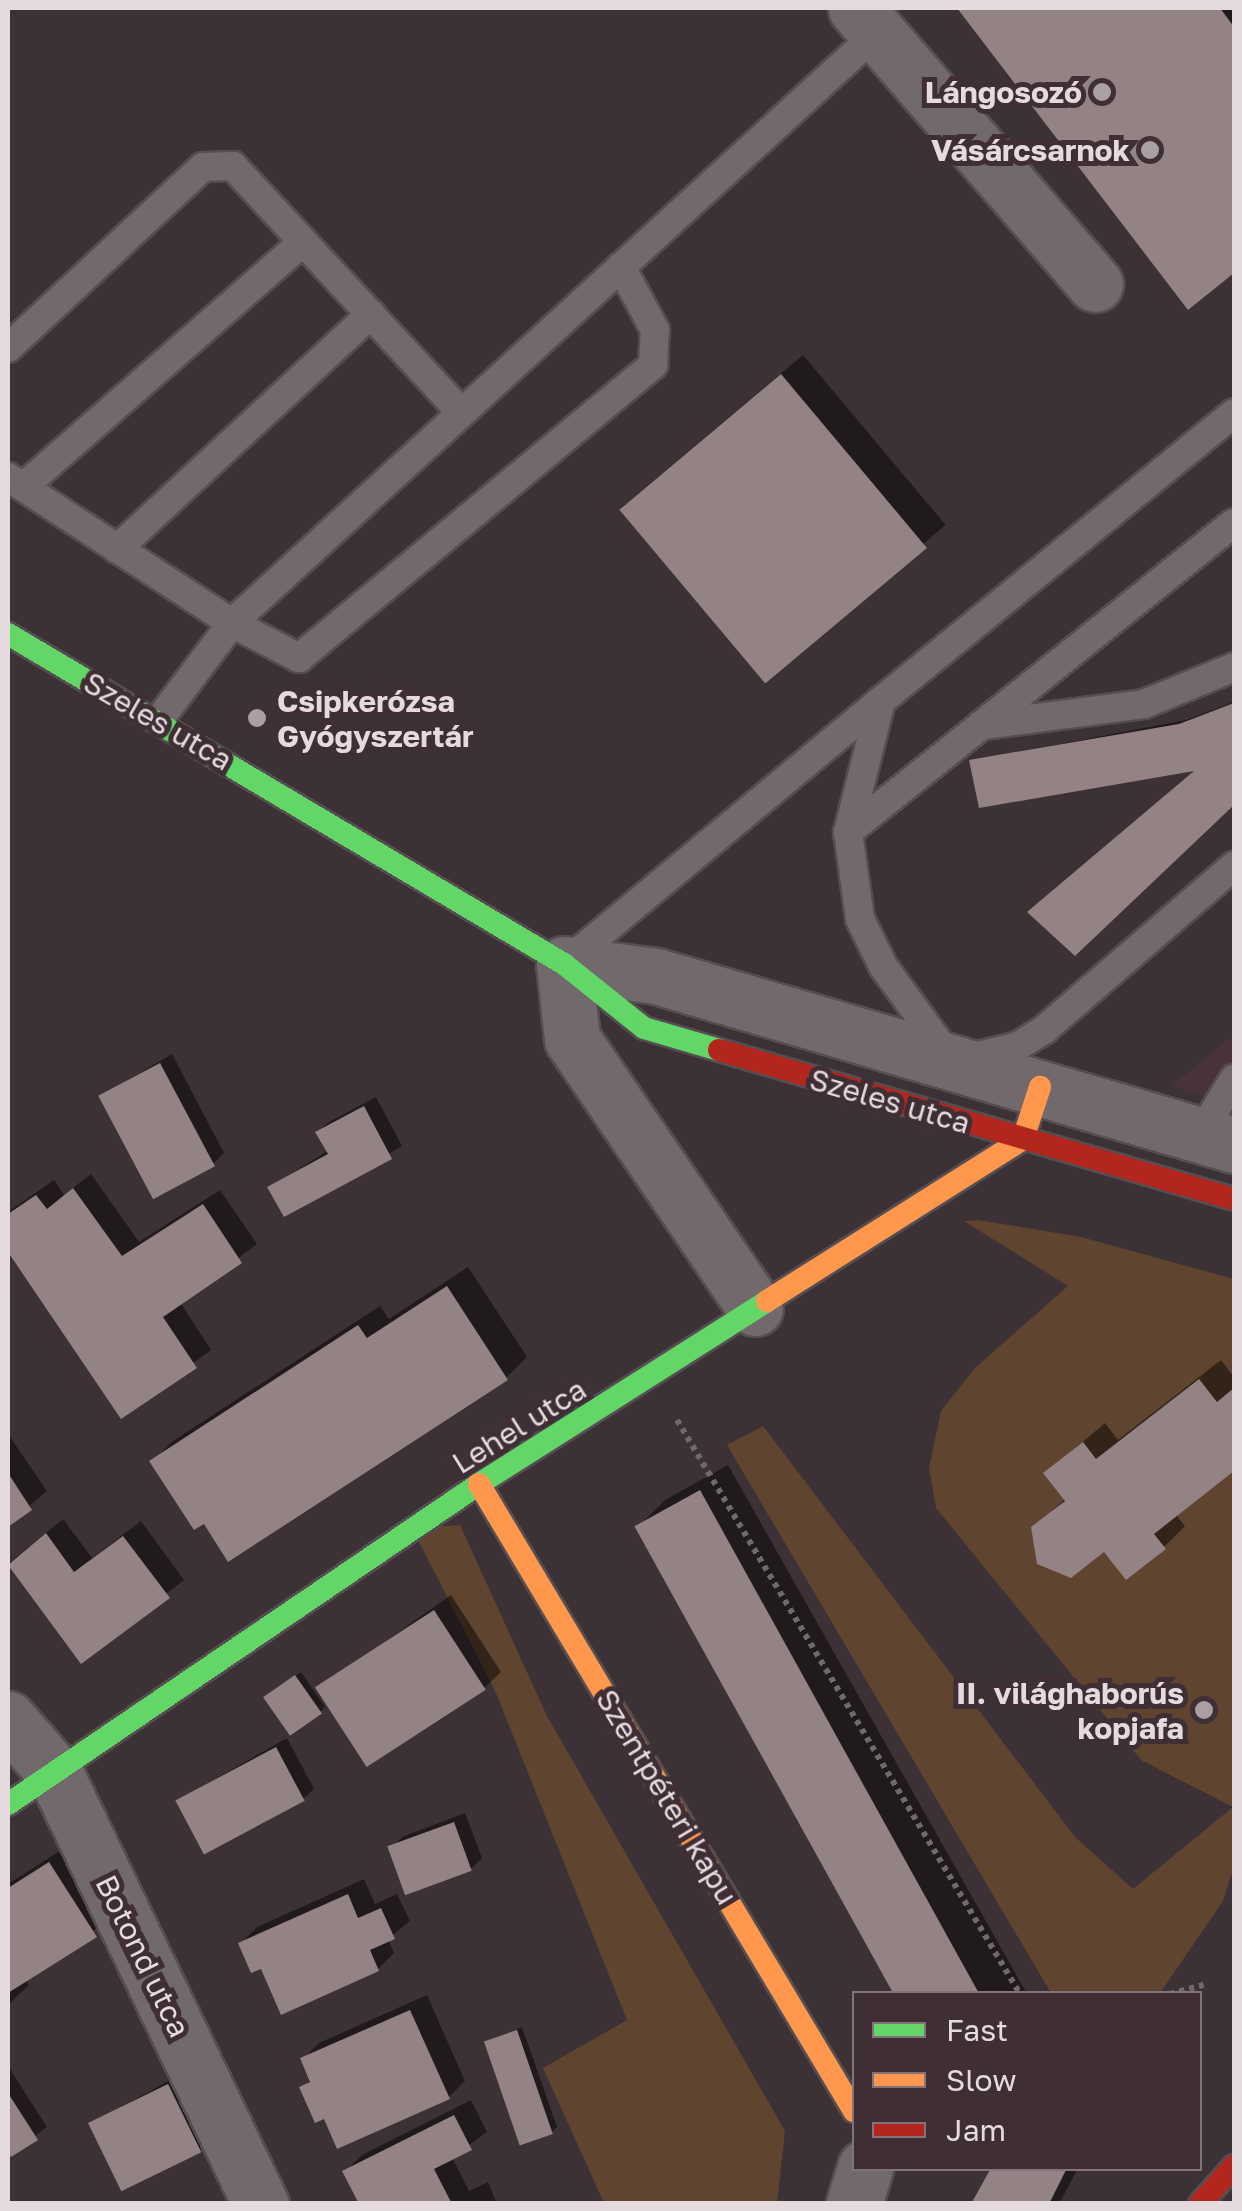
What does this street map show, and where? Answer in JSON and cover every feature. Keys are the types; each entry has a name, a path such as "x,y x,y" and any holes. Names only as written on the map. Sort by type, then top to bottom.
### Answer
{"street":[{"path":"866,21 1095,284"},
{"name":"Szeles utca","path":"8,634 159,720 564,964 644,1028 1234,1199"},
{"path":"564,964 572,1040 755,1308"},
{"name":"Szeles utca","path":"564,964 656,976 1217,1140"},
{"path":"1023,1139 1047,1090"},
{"name":"Lehel utca","path":"8,1804 478,1484 652,1379 755,1308 1023,1139"},
{"name":"Szentpéteri kapu","path":"478,1484 852,2109"},
{"name":"Botond utca","path":"8,1719 55,1773 261,2204"},
{"path":"1200,2204 1234,2166"},
{"path":"854,2204 865,2171"}],"lane":[{"path":"159,720 232,623 621,267 866,21"},
{"path":"8,348 203,168 234,166 461,412"},
{"path":"303,242 15,482 232,623 299,658 653,364 655,330 621,267"},
{"path":"117,548 371,314"},
{"path":"564,964 1234,413"},
{"path":"848,832 1234,523"},
{"path":"981,725 1144,704 1234,667"},
{"path":"881,700 848,832 860,918 883,966 953,1062 1018,1046 1045,1029 1234,866"},
{"path":"1045,1029 1042,1056 1047,1090 1105,1162"},
{"path":"1174,1182 1217,1140 1234,1078"}],"path":[{"path":"652,1379 1018,1991"},
{"path":"1183,1991 1204,1986"}],"shaded area":[{"path":"1234,1035 1234,1108 1172,1086 1220,1046"},
{"path":"964,1221 1081,1237 1234,1279 1234,1866 1223,1901 1161,1991 1050,1991 727,1445 763,1426 1075,1837 1133,1889 1233,1807 1141,1760 936,1508 929,1468 941,1411 975,1368 1068,1286"},
{"path":"460,1525 547,1716 785,2131 777,2203 604,2203 543,2068 627,2020 496,1693 412,1528"}],"building":[{"name":"Vásárcsarnok","path":"957,8 1220,8 1234,27 1234,273 1188,310"},
{"path":"781,374 927,548 765,684 619,510"},
{"path":"1234,703 1234,805 1075,956 1027,912 1194,771 979,808 969,760 1179,724"},
{"path":"160,1063 215,1166 153,1199 98,1096"},
{"path":"364,1106 392,1159 284,1217 267,1187 328,1154 315,1132"},
{"path":"73,1188 122,1256 203,1204 242,1263 163,1317 197,1368 121,1419 8,1252 8,1214 36,1195 47,1209"},
{"path":"447,1286 508,1380 228,1562 204,1524 194,1530 149,1461 358,1325 367,1338"},
{"path":"1199,1379 1217,1402 1234,1388 1234,1471 1154,1534 1166,1549 1126,1580 1104,1552 1071,1578 1037,1564 1031,1527 1065,1501 1043,1473 1083,1442 1096,1459"},
{"path":"8,1473 32,1510 8,1527"},
{"path":"700,1490 978,1991 892,1991 634,1526"},
{"path":"46,1533 74,1572 123,1536 170,1598 81,1664 8,1565"},
{"path":"434,1610 486,1690 367,1767 315,1687"},
{"path":"295,1675 322,1714 290,1736 263,1697"},
{"path":"276,1747 305,1801 204,1854 175,1801"},
{"path":"454,1822 472,1871 405,1895 387,1846"},
{"path":"49,1862 97,1937 8,1993 8,1888"},
{"path":"348,1894 358,1918 381,1908 395,1939 370,1950 379,1971 281,2015 261,1969 251,1973 238,1943"},
{"path":"410,2010 450,2099 337,2149 324,2119 315,2123 299,2087 310,2082 300,2058"},
{"path":"517,2030 553,2134 520,2145 484,2041"},
{"path":"168,2084 201,2152 121,2191 88,2123"},
{"path":"8,2093 38,2140 11,2157 8,2153"},
{"path":"454,2115 472,2150 434,2169 452,2204 359,2204 342,2171"},
{"path":"989,2171 1066,2171 1049,2204 971,2204"}],"traffic: fast":[{"path":"8,634 564,964 644,1028 719,1050"},
{"path":"8,1804 479,1484 767,1301"}],"traffic: slow":[{"path":"767,1301 1023,1139 1040,1087"},
{"path":"479,1484 852,2108"}],"traffic: jam":[{"path":"719,1050 1234,1199"},
{"path":"1200,2204 1234,2166"}],"place":[{"name":"Lángosozó","path":"1102,92"},
{"name":"Vásárcsarnok","path":"1150,150"},
{"name":"Csipkerózsa Gyógyszertár","path":"257,718"},
{"name":"II. világhaborús kopjafa","path":"1204,1710"}]}
